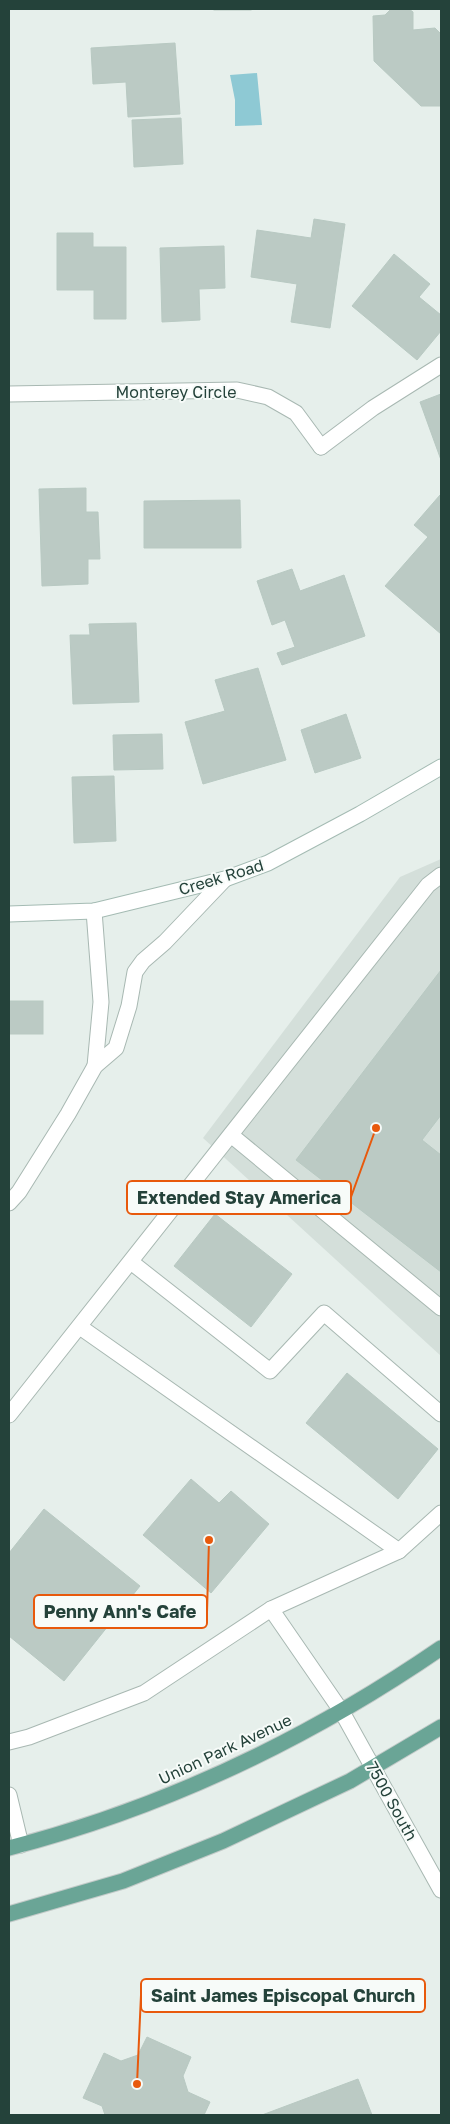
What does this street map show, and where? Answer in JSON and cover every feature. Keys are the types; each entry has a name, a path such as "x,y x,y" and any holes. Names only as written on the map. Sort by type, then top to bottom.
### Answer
{"main road":[{"name":"Union Park Avenue","path":"15,1846 113,1816 196,1784 342,1712 441,1648"},
{"path":"9,1914 123,1881 241,1833 350,1781 441,1727"}],"street":[{"name":"Monterey Circle","path":"9,394 237,390 268,397 296,413 320,447 373,408 441,365"},
{"name":"Creek Road","path":"9,914 94,911 225,879 268,863 360,814 441,767"},
{"path":"9,1415 428,885 441,875"},
{"path":"9,1203 19,1192 68,1114 95,1066 116,1048 135,972 142,961 165,942 225,879"},
{"path":"94,911 101,1002 95,1066"},
{"path":"231,1135 441,1308"},
{"path":"130,1262 270,1370 324,1313 441,1414"},
{"path":"80,1327 399,1551"},
{"path":"9,1742 29,1737 144,1693 271,1609 399,1551 441,1512"},
{"name":"7500 South","path":"271,1609 342,1712 441,1890"},
{"path":"9,1796 15,1846"}],"shaded area":[{"path":"441,859 441,1356 203,1138 400,877"}],"water":[{"path":"257,73 262,125 235,126 235,100 230,75"}],"building":[{"path":"251,9 251,10 214,10"},
{"path":"391,9 409,9 413,12 413,30 435,28 441,34 441,106 421,106 374,61 373,16 385,15"},
{"path":"175,43 180,114 128,117 126,82 93,84 91,48"},
{"path":"181,118 183,164 134,167 132,120"},
{"path":"314,219 345,224 330,328 291,322 297,284 251,277 257,230 311,238"},
{"path":"57,233 93,233 93,247 126,247 126,319 94,319 94,290 57,290"},
{"path":"224,246 225,288 199,289 200,320 162,322 160,248"},
{"path":"394,254 430,284 419,297 441,315 441,331 417,360 352,306"},
{"path":"441,394 441,460 420,402"},
{"path":"86,488 86,512 98,512 100,559 88,559 88,584 42,586 39,489"},
{"path":"440,495 441,634 385,586 428,537 414,525"},
{"path":"240,500 241,548 144,548 144,501"},
{"path":"292,569 300,591 344,575 365,636 282,665 277,653 295,647 285,620 272,625 257,581"},
{"path":"136,623 139,702 73,704 70,635 90,635 89,624"},
{"path":"258,668 286,760 203,784 185,722 225,711 215,680"},
{"path":"346,714 361,758 315,773 301,730"},
{"path":"162,734 163,769 114,770 113,735"},
{"path":"114,776 116,841 74,843 72,777"},
{"path":"441,970 441,1115 422,1140 441,1155 441,1272 296,1160"},
{"path":"9,1001 43,1001 43,1034 9,1034"},
{"path":"215,1214 292,1274 251,1327 174,1266"},
{"path":"347,1373 438,1449 398,1499 306,1423"},
{"path":"191,1479 219,1503 231,1491 269,1524 211,1593 143,1535"},
{"path":"44,1509 140,1586 64,1681 9,1636 9,1553"},
{"path":"147,2037 191,2057 183,2076 188,2092 210,2102 204,2115 105,2115 102,2106 83,2098 104,2053 121,2061 138,2055"},
{"path":"358,2079 372,2115 262,2115"}],"place":[{"name":"Extended Stay America","path":"376,1128"},
{"name":"Penny Ann's Cafe","path":"209,1540"},
{"name":"Saint James Episcopal Church","path":"137,2084"}]}
